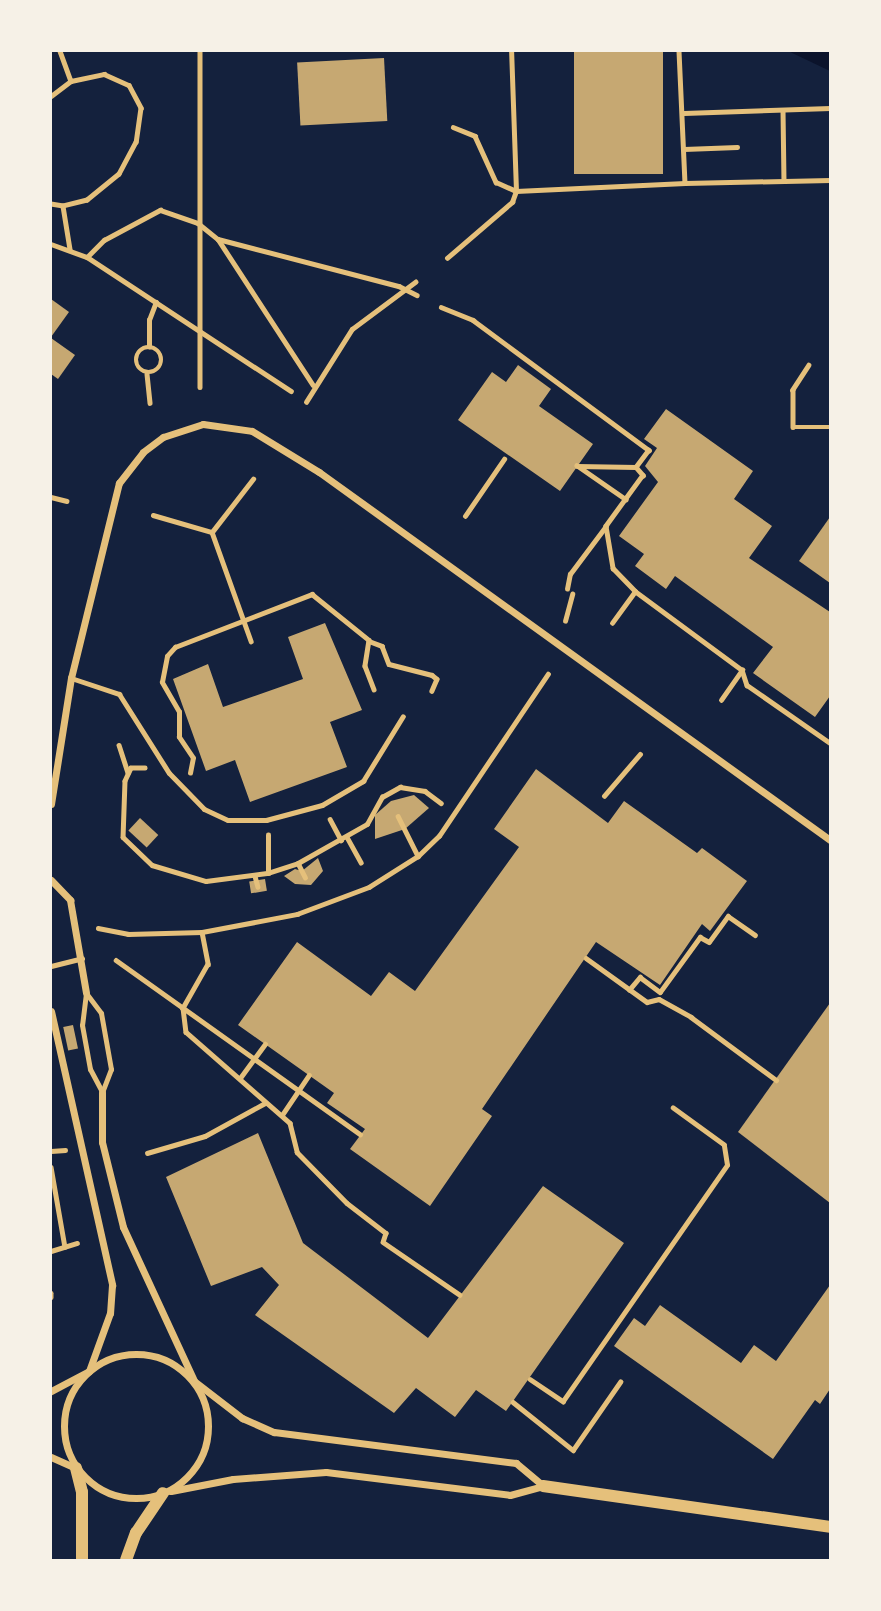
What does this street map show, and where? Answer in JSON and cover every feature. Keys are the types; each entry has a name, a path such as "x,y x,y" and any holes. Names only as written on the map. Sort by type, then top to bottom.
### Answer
{"street":[{"path":"51,804 71,678 119,483 143,452 163,437 202,424 253,431 319,472 830,840"},
{"path":"51,880 70,900 86,993"},
{"path":"51,1010 111,1285 110,1313 89,1371 77,1384 65,1414 64,1431 82,1492 82,1560"},
{"path":"102,1092 102,1142 123,1227 206,1406 208,1438 195,1468 163,1493 136,1533 126,1560"},
{"path":"51,1391 117,1356 149,1353 180,1368 242,1418 275,1432 516,1463 543,1486"},
{"path":"51,1457 76,1468 110,1493 141,1497 233,1479 326,1472 510,1495 543,1486 830,1527"}],"lane":[{"path":"71,678 119,694 177,781 204,809 228,820 266,820 322,804 363,781 402,716"},
{"path":"51,966 82,958"},
{"path":"86,993 101,1013 111,1069 102,1092"},
{"path":"86,993 82,1025 90,1069 102,1092"}],"path":[{"path":"60,51 71,81"},
{"path":"200,51 200,387"},
{"path":"447,258 512,202 516,191 511,51"},
{"path":"680,51 685,183"},
{"path":"51,96 71,81 92,74 122,79 138,99 139,130 126,164 110,183 87,200 63,206 51,204"},
{"path":"684,113 830,108"},
{"path":"783,110 784,181"},
{"path":"453,127 475,135 496,182 516,191 830,180"},
{"path":"684,149 737,147"},
{"path":"63,206 70,249"},
{"path":"87,257 104,240 160,211 198,223 218,239 313,385"},
{"path":"218,239 406,289 417,295"},
{"path":"51,244 87,257 291,391"},
{"path":"306,402 313,385 352,329 415,282"},
{"path":"149,347 149,320 156,302"},
{"path":"441,307 473,320 649,450 636,467"},
{"path":"147,374 159,369 162,361 160,352 149,347 140,350 135,362 147,374 150,403"},
{"path":"809,365 793,390 793,426 830,427"},
{"path":"465,516 504,459"},
{"path":"567,589 570,574 626,500 643,475 636,467 577,466 626,500"},
{"path":"212,532 253,479"},
{"path":"51,497 67,501"},
{"path":"153,516 212,532"},
{"path":"606,526 613,568 635,591 742,670 747,685 830,743"},
{"path":"212,532 251,640"},
{"path":"612,623 635,591"},
{"path":"177,781 188,778 193,758 180,737 176,702 162,682 167,656 175,647 243,618 312,594 369,640 382,646 389,664 432,675 437,679 432,691"},
{"path":"565,621 572,594"},
{"path":"369,640 365,666 374,689"},
{"path":"722,699 742,670"},
{"path":"98,928 128,934 202,932 334,903 418,856 456,814 548,674"},
{"path":"119,744 128,773"},
{"path":"604,796 640,754"},
{"path":"425,792 441,803"},
{"path":"398,816 418,856"},
{"path":"333,824 341,840"},
{"path":"347,837 361,862"},
{"path":"268,873 270,845"},
{"path":"298,863 305,877"},
{"path":"254,876 258,887"},
{"path":"629,990 639,977 660,992 700,937 709,942 727,916 755,935"},
{"path":"202,932 208,964 183,1008 186,1032 290,1123 297,1152 347,1203 386,1233 383,1242 460,1295"},
{"path":"586,958 647,1002 659,999 691,1017 776,1080"},
{"path":"116,960 300,1088 360,1134"},
{"path":"240,1078 265,1044"},
{"path":"282,1115 309,1075"},
{"path":"148,1153 205,1136 265,1103"},
{"path":"530,1380 563,1401 727,1164 724,1145 673,1108"},
{"path":"51,1167 65,1247"},
{"path":"51,1251 77,1244"},
{"path":"513,1402 573,1450 620,1382"}],"water":[{"path":"788,51 830,51 830,71"}],"building":[{"path":"574,51 663,51 663,174 574,174"},
{"path":"384,58 387,121 300,125 297,63"},
{"path":"51,299 69,312 51,337"},
{"path":"51,338 75,355 58,379 51,374"},
{"path":"518,365 551,389 539,406 593,444 560,491 458,420 492,372 506,382"},
{"path":"666,409 753,471 734,499 772,526 749,558 830,612 830,696 815,717 753,673 773,647 675,576 666,589 635,566 644,554 619,536 658,482 645,466 657,448 644,439"},
{"path":"830,517 830,583 799,561"},
{"path":"325,623 362,710 330,722 347,767 250,802 235,760 206,771 173,679 208,664 223,707 303,679 288,637"},
{"path":"536,769 608,823 624,801 697,853 702,848 747,881 710,931 702,924 660,985 596,942 482,1109 492,1116 430,1206 350,1149 365,1129 327,1103 334,1093 238,1025 297,942 371,996 389,972 415,991 519,847 494,829"},
{"path":"414,795 429,808 405,829 375,839 375,815 391,801"},
{"path":"140,818 158,835 147,847 128,830"},
{"path":"318,858 323,871 311,885 295,884 284,876 295,869 302,871"},
{"path":"265,879 267,891 251,893 249,882"},
{"path":"830,1003 830,1203 738,1132"},
{"path":"73,1025 78,1048 68,1051 63,1027"},
{"path":"258,1133 303,1243 428,1338 543,1186 624,1243 506,1411 476,1390 455,1417 416,1388 394,1413 255,1315 279,1285 262,1267 211,1286 166,1177"},
{"path":"830,1285 830,1389 820,1404 815,1400 773,1459 614,1346 634,1318 645,1326 660,1305 741,1363 754,1345 776,1361"}]}
